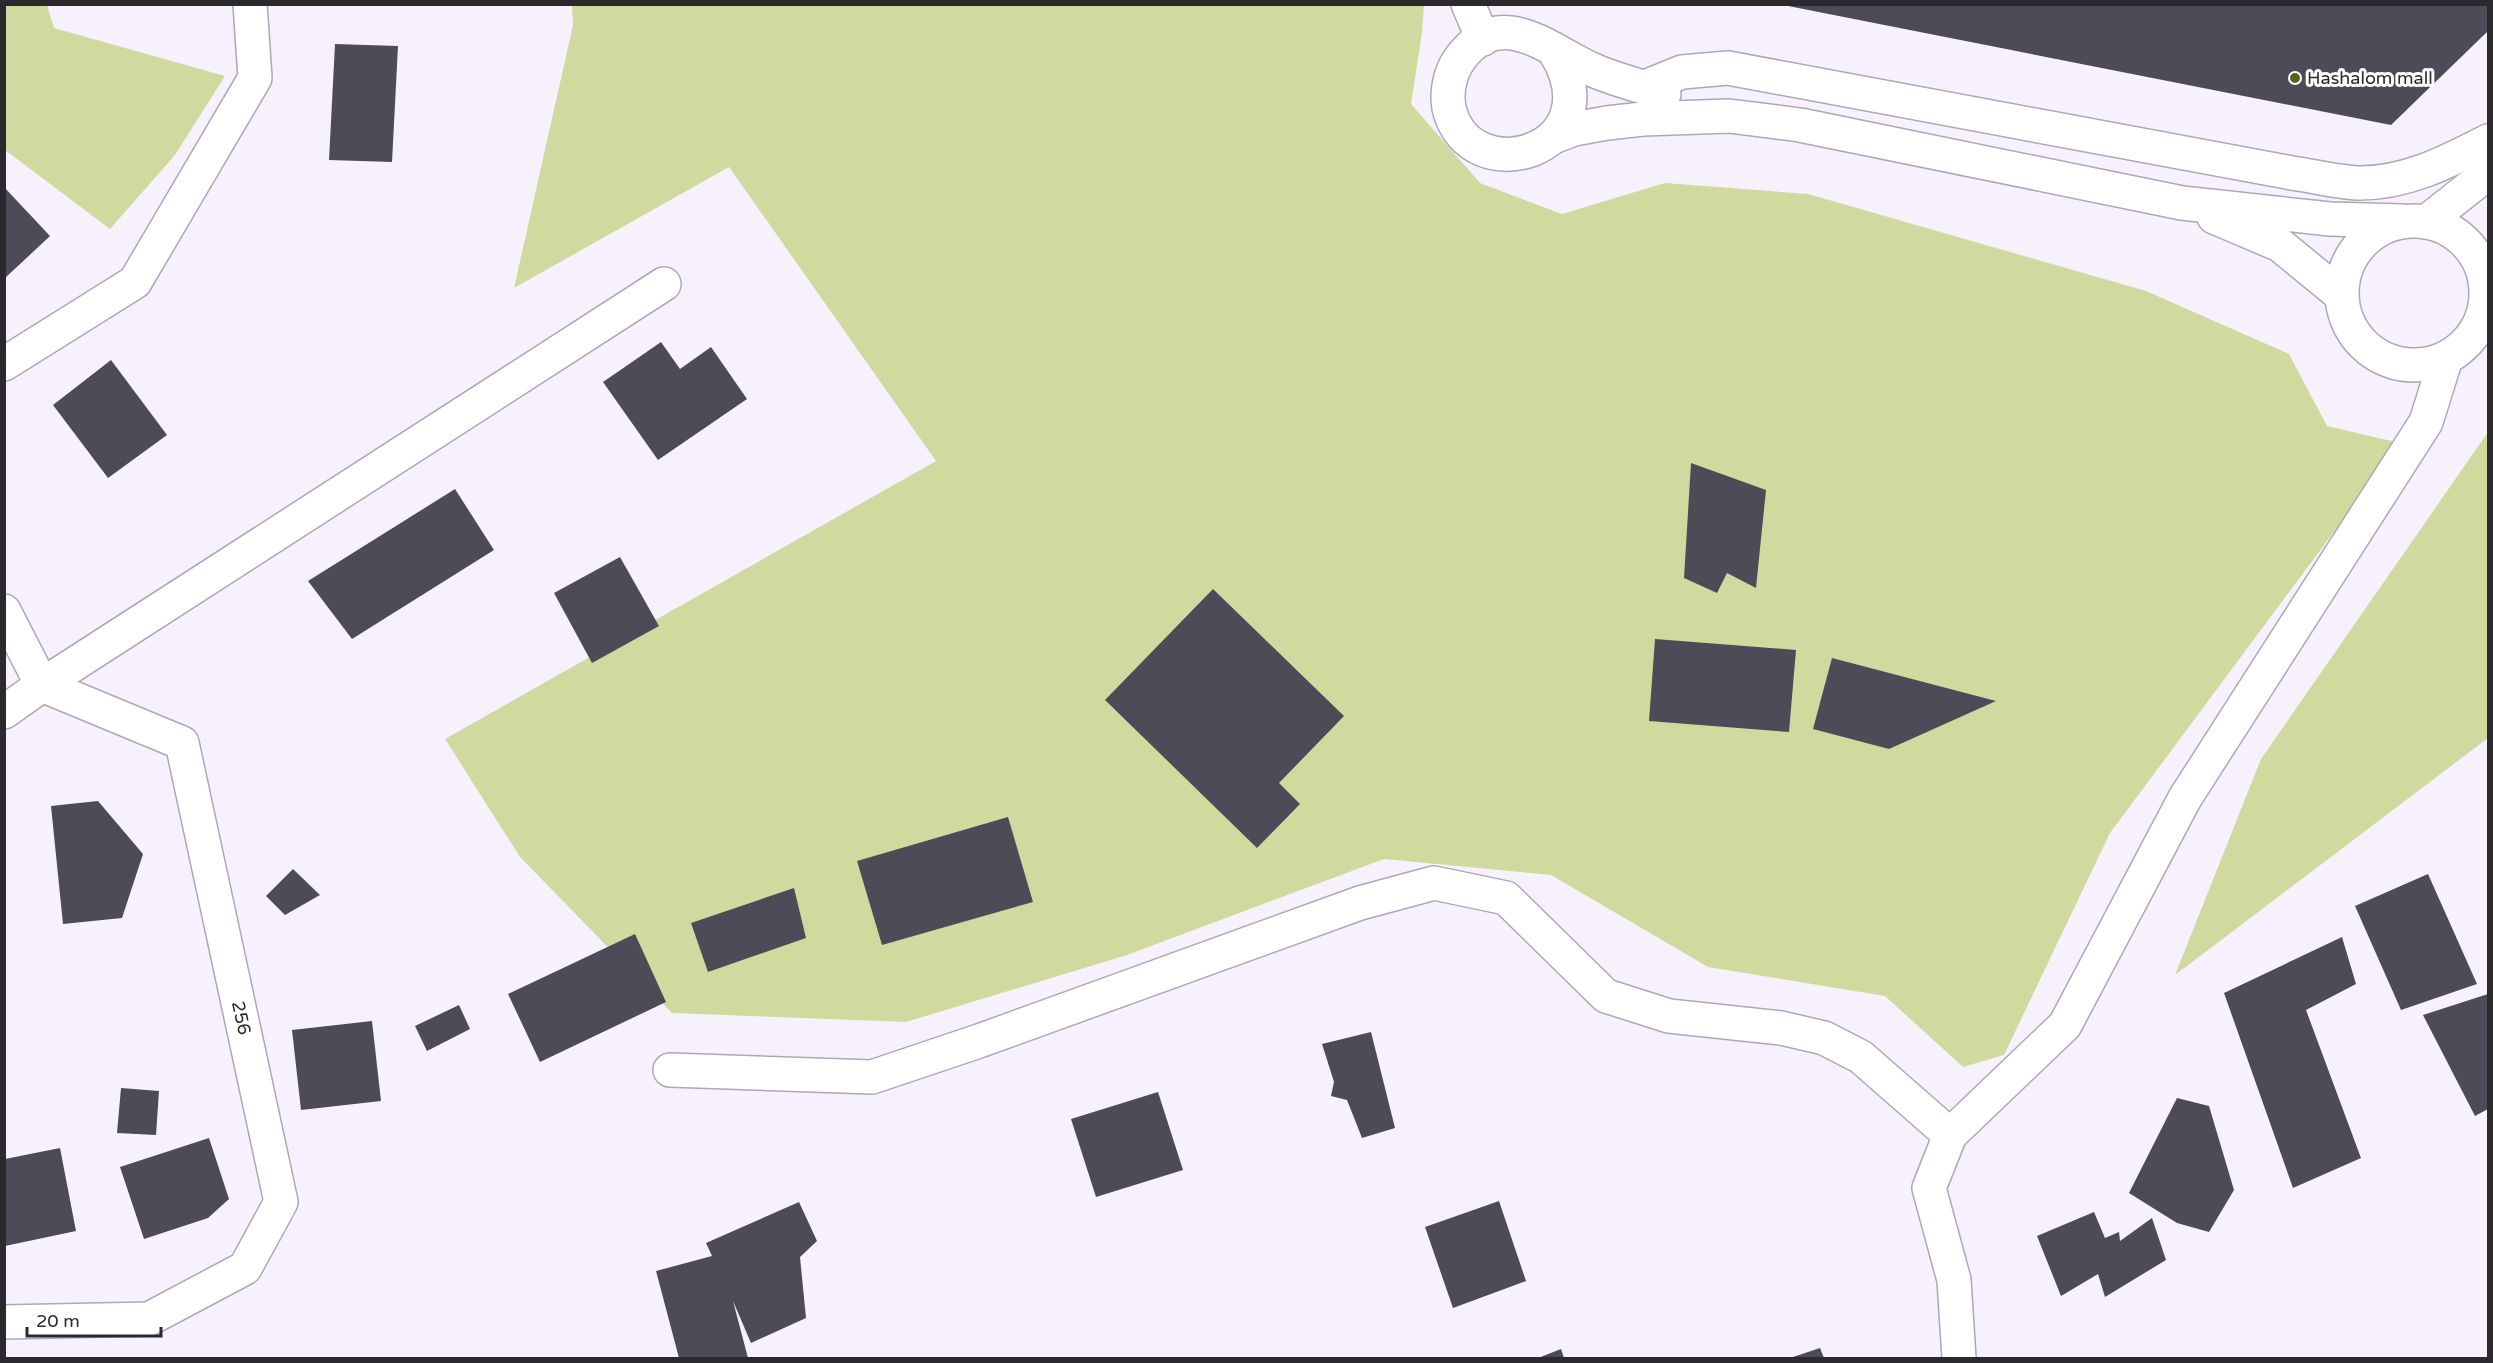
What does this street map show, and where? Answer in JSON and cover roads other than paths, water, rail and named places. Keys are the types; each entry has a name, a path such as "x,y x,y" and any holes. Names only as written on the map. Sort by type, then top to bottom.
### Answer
{"street":[{"path":"4,364 135,282 255,78 250,4"},
{"path":"1468,4 1483,39"},
{"path":"1729,116 1594,70 1555,52 1540,40 1521,34 1502,33 1483,39 1466,51 1454,68 1448,88 1449,108 1458,127 1472,143 1491,152 1511,155 1532,151 1553,137 1574,129 1607,123 1643,119 1729,116 1800,125 2182,203 2348,219 2414,222 2445,228 2461,238 2474,253 2483,271 2487,291 2486,307 2476,330 2464,346 2446,358 2423,365 2399,365 2376,356 2358,340 2346,319 2341,295 2344,271 2353,254 2365,240 2380,229 2414,222 2488,173"},
{"path":"1553,137 1563,124 1570,106 1571,87 1566,69 1555,52"},
{"path":"1645,87 1682,72 1728,68 2292,173 2357,183 2395,180 2439,166 2488,141"},
{"path":"2292,173 2348,219"},
{"path":"2182,203 2280,245 2341,295"},
{"path":"4,712 42,685 664,284"},
{"path":"1959,1359 1954,1280 1929,1188 1950,1135 2065,1025 2185,798 2426,422 2446,358"},
{"path":"4,611 42,685"},
{"name":"256","path":"4,1322 149,1319 245,1268 281,1202 183,743 42,685"},
{"path":"670,1070 872,1077 980,1041 1360,903 1434,883 1506,898 1606,996 1669,1016 1781,1028 1824,1038 1861,1057 1950,1135"}],"place":[{"name":"Hashalom mall","path":"2295,78"}]}
